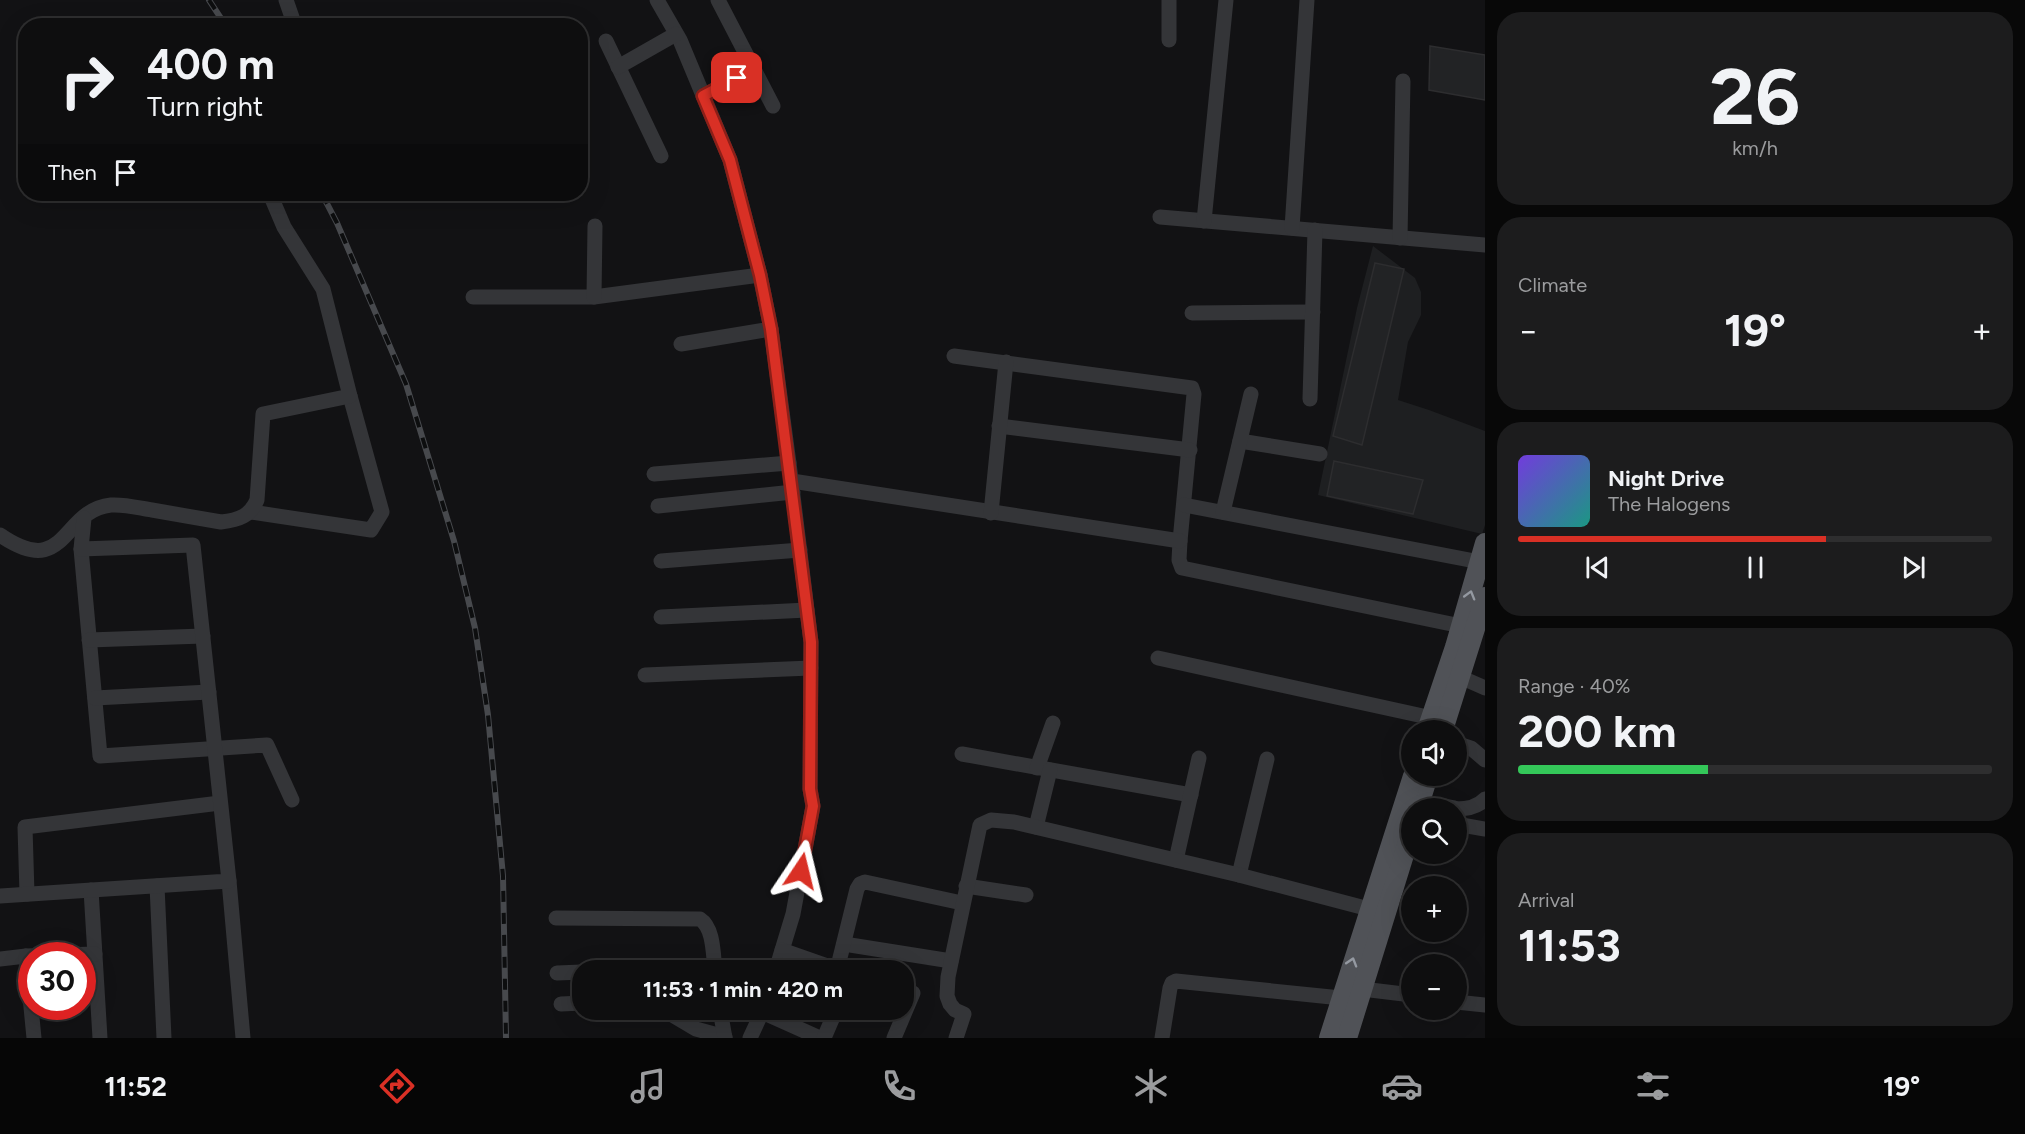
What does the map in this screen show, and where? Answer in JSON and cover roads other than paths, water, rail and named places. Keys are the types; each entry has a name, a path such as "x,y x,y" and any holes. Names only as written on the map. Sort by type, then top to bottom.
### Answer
{"main road":[{"path":"1436,720 1482,553"},
{"path":"1437,720 1460,676 1485,597"},
{"path":"1329,1038 1369,909 1401,834"},
{"path":"1347,1038 1401,864"}],"street":[{"path":"286,0 292,18"},
{"path":"657,0 676,34 730,160 760,275 771,329 800,549 811,642 810,789 813,806 793,914 779,960"},
{"path":"718,0 773,106"},
{"path":"1169,0 1169,40"},
{"path":"1204,221 1226,0"},
{"path":"1292,228 1307,0"},
{"path":"618,67 676,34"},
{"path":"606,41 661,156"},
{"path":"703,96 754,69"},
{"path":"1400,238 1403,81"},
{"path":"250,512 371,530 382,512 323,289 284,227 273,201"},
{"path":"1160,217 1485,245"},
{"path":"594,226 594,297"},
{"path":"1310,399 1315,230"},
{"path":"473,297 594,297 760,275"},
{"path":"1192,313 1312,312"},
{"path":"681,344 771,329"},
{"path":"954,356 1190,387 1194,394 1179,565 1186,570 1461,626"},
{"path":"992,513 1005,363"},
{"path":"1223,512 1251,394"},
{"path":"0,535 16,546 41,551 58,542 94,511 113,505 221,522 233,521 250,512 257,500 263,414 350,396"},
{"path":"999,426 1190,450"},
{"path":"1240,441 1320,454"},
{"path":"654,474 789,463"},
{"path":"658,506 792,487 992,513 1180,541"},
{"path":"1184,505 1482,553"},
{"path":"84,518 81,549 100,756 267,745 292,800"},
{"path":"81,549 193,545 229,881 243,1038"},
{"path":"661,561 800,549"},
{"path":"661,617 807,610"},
{"path":"89,640 203,636"},
{"path":"1158,658 1410,720"},
{"path":"645,675 811,668"},
{"path":"1460,676 1485,688"},
{"path":"95,698 209,692"},
{"path":"1036,827 1043,769 1053,723"},
{"path":"1467,746 1485,760"},
{"path":"962,754 1191,795"},
{"path":"1176,860 1199,758"},
{"path":"1239,875 1267,759"},
{"path":"1467,809 1478,805 1485,799"},
{"path":"27,894 25,826 220,804"},
{"path":"956,1038 964,1014 955,1010 947,996 951,961 980,825 991,819 1036,827 1239,875 1369,909"},
{"path":"1467,826 1485,829"},
{"path":"0,896 229,881"},
{"path":"840,960 860,884 865,882 962,903"},
{"path":"157,886 164,1038"},
{"path":"966,886 1026,895"},
{"path":"91,890 94,942"},
{"path":"556,918 700,919 706,923 709,930 714,960"},
{"path":"844,944 951,961"},
{"path":"782,950 810,960"},
{"path":"0,959 18,957"},
{"path":"96,971 100,1038"},
{"path":"557,973 572,972"},
{"path":"1162,1038 1170,988 1176,981 1341,998"},
{"path":"1362,989 1401,994"},
{"path":"561,1004 572,1003"},
{"path":"1467,1003 1485,1005"},
{"path":"31,1020 33,1038"},
{"path":"681,1020 696,1029 725,1038 722,1020"},
{"path":"750,1038 759,1020"},
{"path":"783,1020 822,1038 831,1020"},
{"path":"894,1038 902,1020"}],"railway":[{"path":"209,0 221,18"},
{"path":"326,201 406,384 454,541 475,628 488,715 503,876 506,1038"}]}
